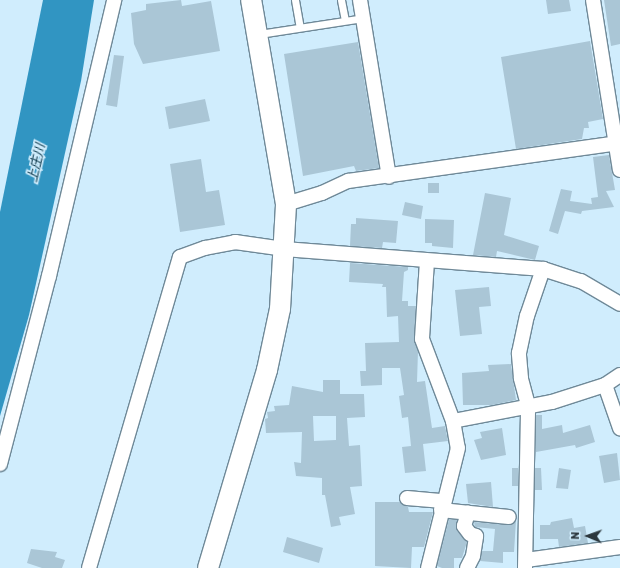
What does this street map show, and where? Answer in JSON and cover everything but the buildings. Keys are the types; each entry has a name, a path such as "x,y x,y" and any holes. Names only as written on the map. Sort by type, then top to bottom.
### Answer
{"street":[{"path":"0,464 49,276 114,0"},
{"path":"208,568 267,370 280,309 286,204 251,0"},
{"path":"360,0 389,177"},
{"path":"593,0 618,144 620,170"},
{"path":"286,204 322,193 348,181 389,177 618,144"},
{"path":"89,568 180,257 205,248 235,242 284,249 543,269 581,281 620,304"},
{"path":"427,261 422,339 453,421 458,448 442,505 428,568"},
{"path":"543,269 527,316 519,354 521,378 528,405 525,564 620,547"},
{"path":"453,421 528,405 552,402 605,385 620,375"},
{"path":"605,385 620,428"},
{"path":"407,498 442,505 468,513 509,517"},
{"path":"467,568 473,556 476,536 470,534 464,526 468,513"}],"lane":[{"path":"295,0 300,27"},
{"path":"341,0 345,20"},
{"path":"256,34 363,18"}],"water":[{"name":"上庄川","path":"43,0 94,0 81,81 29,315 0,416 0,212"}]}
